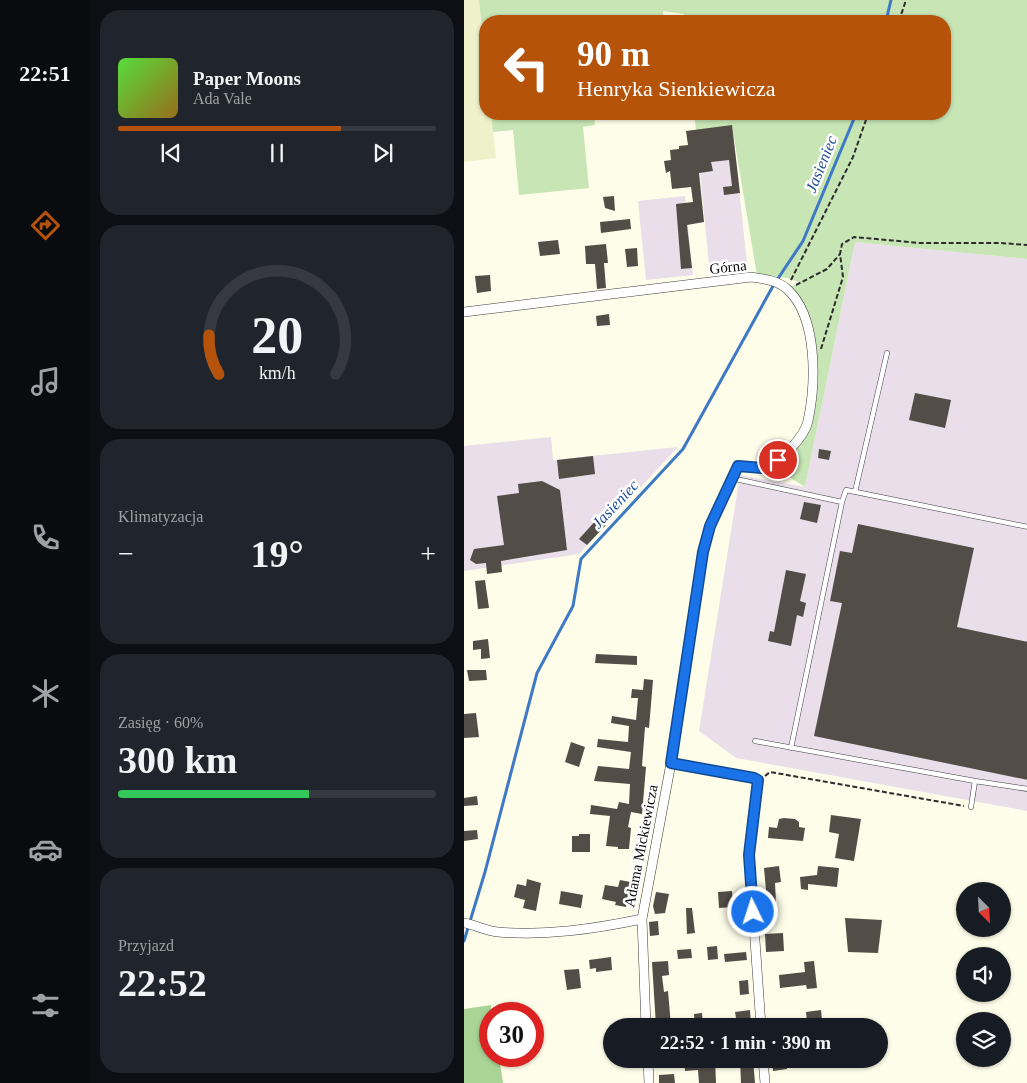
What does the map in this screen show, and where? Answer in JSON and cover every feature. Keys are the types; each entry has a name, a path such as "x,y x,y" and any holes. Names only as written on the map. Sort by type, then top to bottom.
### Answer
{"street":[{"name":"Górna","path":"464,312 751,277 779,284"},
{"path":"731,478 738,466 762,468 787,454 808,423 814,356 808,323 797,300 779,284"},
{"name":"Adama Mickiewicza","path":"646,1018 642,919 671,763 703,552 710,526 731,478"},
{"path":"671,763 758,780 749,855 760,1018"},
{"path":"464,923 496,932 546,932 596,928 642,919"},
{"path":"648,1068 649,1083"},
{"path":"764,1068 765,1083"}],"lane":[{"path":"855,492 887,352"},
{"path":"731,478 842,502"},
{"path":"791,748 846,490 1027,527"},
{"path":"755,741 1027,789"},
{"path":"971,807 975,781"}],"path":[{"path":"901,15 906,0"},
{"path":"779,284 853,157 866,120"},
{"path":"821,351 843,277 840,254 842,244 854,237 920,242 1000,243 1027,246"},
{"path":"779,284 827,269 840,254"},
{"path":"758,780 770,772 971,807"}],"shaded area":[{"path":"732,125 748,272 710,275 696,130"},
{"path":"685,196 693,275 646,280 638,201"},
{"path":"855,242 1027,259 1027,811 736,758 699,731 740,475 805,487"},
{"path":"551,437 553,460 678,447 579,554 464,571 464,446"}],"green space":[{"path":"464,0 479,0 481,15 479,15 479,120 492,120 496,158 464,162"},
{"path":"479,0 1027,0 1027,259 855,242 805,487 770,465 808,423 814,356 808,323 786,288 801,283 788,278 757,275 732,126 696,130 695,120 951,120 951,15 684,15 663,11 663,15 481,15"},
{"path":"492,120 595,120 595,125 583,127 589,188 519,195 513,130 493,132"},
{"path":"479,1007 479,1067 501,1067 503,1083 464,1083 464,1009"}],"building":[{"path":"732,125 740,193 724,195 723,187 732,186 729,160 711,162 713,171 699,173 704,222 687,225 692,268 681,269 676,204 693,202 691,187 672,189 670,171 666,173 664,161 671,160 670,150 688,145 686,131"},
{"path":"614,196 615,211 605,208 603,197"},
{"path":"630,219 631,229 601,233 600,222"},
{"path":"558,240 560,254 540,256 538,242"},
{"path":"606,244 608,263 604,263 606,288 597,289 595,264 586,264 585,246"},
{"path":"637,248 638,266 627,267 625,249"},
{"path":"490,275 491,291 477,293 475,276"},
{"path":"609,314 610,325 597,326 596,316"},
{"path":"915,393 951,400 945,428 909,420"},
{"path":"819,449 831,451 829,460 818,458"},
{"path":"593,456 595,474 559,479 557,460"},
{"path":"542,481 560,490 567,550 501,561 502,572 487,574 486,563 476,564 470,560 474,549 504,545 497,496 519,493 518,484"},
{"path":"804,502 821,505 817,523 800,519"},
{"path":"598,518 606,525 587,545 579,539"},
{"path":"858,524 974,548 957,627 1028,642 1028,780 814,736 842,603 830,601 840,551 852,553"},
{"path":"786,570 806,574 800,601 806,603 803,617 797,615 791,646 768,641 770,631 774,632"},
{"path":"485,580 489,608 478,609 475,581"},
{"path":"488,639 490,658 481,659 481,649 473,650 473,641"},
{"path":"596,654 637,656 637,665 595,663"},
{"path":"467,670 486,670 487,680 469,681"},
{"path":"644,679 653,680 649,728 645,727 642,766 646,767 642,814 631,812 628,827 631,828 629,849 618,849 618,847 606,846 610,816 590,814 591,805 617,809 619,802 629,804 630,784 594,781 598,766 629,769 631,752 597,747 598,739 628,742 629,726 611,723 612,716 636,720 638,698 631,698 632,689 643,690"},
{"path":"476,713 479,737 464,738 464,714"},
{"path":"571,742 585,747 579,767 565,762"},
{"path":"477,796 478,805 464,806 464,798"},
{"path":"831,815 861,819 854,861 835,858 839,834 829,832"},
{"path":"779,819 795,819 799,822 799,827 805,828 803,841 768,838 769,827 777,828"},
{"path":"477,830 478,839 464,841 464,831"},
{"path":"579,834 590,834 590,852 572,852 572,836 579,836"},
{"path":"779,866 781,882 775,883 776,903 762,903 761,890 766,890 764,868"},
{"path":"818,866 839,868 837,887 808,884 808,890 801,889 800,877 817,875"},
{"path":"527,879 541,883 536,911 523,908 525,900 514,897 517,884 526,886"},
{"path":"620,880 630,882 626,907 615,905 616,902 602,899 605,885 618,887"},
{"path":"561,891 583,895 581,908 559,904"},
{"path":"732,891 733,907 719,908 718,892"},
{"path":"656,892 669,894 665,913 655,914 653,906"},
{"path":"686,908 692,908 695,933 687,934"},
{"path":"845,918 882,920 878,953 848,952"},
{"path":"658,921 659,935 650,936 649,922"},
{"path":"783,933 784,951 766,952 765,934"},
{"path":"717,946 718,959 708,960 707,947"},
{"path":"691,949 692,958 678,959 677,950"},
{"path":"746,952 747,960 725,962 724,954"},
{"path":"611,957 612,970 596,972 596,968 590,969 589,960"},
{"path":"668,961 669,975 662,976 664,992 668,991 670,1018 656,1018 652,962"},
{"path":"814,961 817,988 807,989 806,985 780,988 779,975 805,972 804,962"},
{"path":"579,969 581,988 567,990 564,970"},
{"path":"748,980 749,994 740,995 739,981"},
{"path":"750,1010 750,1018 736,1018 735,1012"},
{"path":"821,1010 822,1018 807,1018 806,1012"},
{"path":"702,1013 702,1018 694,1018 694,1014"},
{"path":"685,1068 715,1068 716,1083 699,1083 698,1070 685,1071"},
{"path":"740,1068 754,1068 755,1083 741,1083"},
{"path":"773,1068 787,1068 787,1069 773,1071"},
{"path":"674,1074 675,1083 659,1083 659,1075"}],"waterway":[{"name":"Jasieniec","path":"887,15 891,0"},
{"name":"Jasieniec","path":"464,941 485,872 537,673 573,606 581,559 683,449 773,286 803,241 853,120"}],"route":[{"path":"753,912 749,855 758,780 671,763 703,552 710,526 738,466 762,468 778,460"}]}
